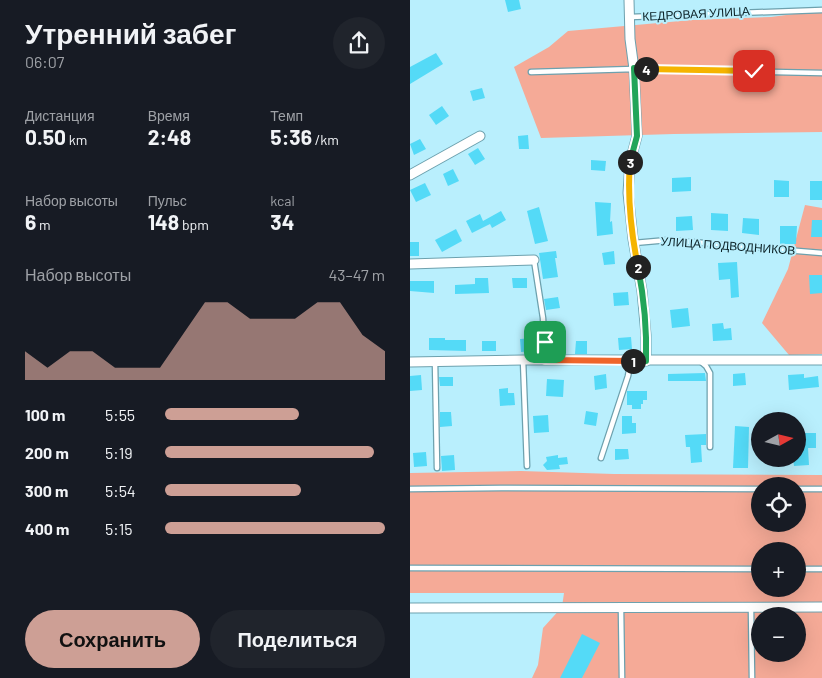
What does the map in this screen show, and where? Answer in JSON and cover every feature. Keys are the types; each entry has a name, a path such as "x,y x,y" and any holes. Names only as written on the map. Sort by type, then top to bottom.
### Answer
{"street":[{"path":"630,0 630,39 634,68 637,136 630,162 628,193 633,243 642,291 646,361"},
{"path":"410,175 480,136"},
{"path":"410,264 534,260"},
{"path":"410,362 822,360"},
{"path":"410,608 822,607"}],"lane":[{"name":"КЕДРОВАЯ УЛИЦА","path":"630,17 822,10"},
{"path":"531,72 634,68 822,73"},
{"name":"УЛИЦА ПОДВОДНИКОВ","path":"633,243 668,240 822,253"},
{"path":"534,260 543,318 545,360"},
{"path":"523,360 527,466"},
{"path":"601,458 628,376 631,360"},
{"path":"699,360 710,373 710,446"},
{"path":"435,361 437,468"},
{"path":"410,489 751,489"},
{"path":"806,489 822,489"},
{"path":"410,568 751,569"},
{"path":"806,569 822,569"},
{"path":"620,606 622,678"},
{"path":"751,606 752,678"}],"shaded area":[{"path":"809,12 822,13 822,132 541,138 514,67 549,47 568,31 692,20 771,17"},
{"path":"805,205 822,208 822,354 789,355 762,323 788,269"},
{"path":"521,471 614,474 822,475 822,678 532,678 538,665 543,628 562,607 564,593 410,593 410,473"}],"building":[{"path":"505,0 519,0 521,9 508,12"},
{"path":"436,53 443,64 410,84 410,67"},
{"path":"482,88 485,98 473,101 470,91"},
{"path":"442,106 449,116 436,125 429,115"},
{"path":"528,135 529,149 519,149 518,136"},
{"path":"420,139 426,149 414,155 410,144"},
{"path":"478,148 485,159 475,165 468,154"},
{"path":"591,160 606,161 605,171 591,170"},
{"path":"453,169 459,181 448,186 443,174"},
{"path":"691,177 691,191 672,192 672,178"},
{"path":"774,180 789,181 789,197 774,197"},
{"path":"810,181 822,181 822,200 810,200"},
{"path":"425,183 431,195 416,202 410,190"},
{"path":"595,202 611,203 610,222 612,221 613,234 597,236"},
{"path":"539,207 548,241 535,244 527,211"},
{"path":"501,211 506,220 492,228 490,224 472,233 466,221 480,214 483,221"},
{"path":"711,213 728,214 728,231 711,230"},
{"path":"692,216 693,230 676,231 676,217"},
{"path":"743,218 759,219 759,235 742,233"},
{"path":"812,220 822,220 822,237 811,237"},
{"path":"780,226 797,226 796,244 780,244"},
{"path":"456,229 462,241 442,252 435,240"},
{"path":"410,242 419,242 419,256 410,256"},
{"path":"556,251 557,258 555,258 558,277 543,279 539,253"},
{"path":"614,251 615,264 604,265 602,253"},
{"path":"737,262 739,297 731,298 730,279 719,280 718,263"},
{"path":"809,275 822,275 822,293 810,294"},
{"path":"475,278 488,278 489,293 455,294 455,285 475,284"},
{"path":"512,278 527,278 527,288 513,288"},
{"path":"410,281 434,281 434,293 410,291"},
{"path":"628,292 629,305 614,306 613,293"},
{"path":"558,297 560,308 546,310 544,299"},
{"path":"688,308 690,326 672,328 670,310"},
{"path":"723,323 724,329 731,328 732,340 713,341 712,324"},
{"path":"631,337 632,349 619,350 618,338"},
{"path":"429,338 466,340 466,351 429,350"},
{"path":"533,338 534,351 521,352 520,339"},
{"path":"482,341 496,341 496,351 482,351"},
{"path":"576,341 587,341 587,354 575,354"},
{"path":"705,373 706,381 668,381 668,374"},
{"path":"745,373 746,385 733,386 733,374"},
{"path":"606,374 607,388 595,390 594,376"},
{"path":"804,374 804,378 818,376 819,387 789,390 788,375"},
{"path":"421,375 422,390 410,391 410,376"},
{"path":"439,377 453,377 453,386 440,386"},
{"path":"547,379 564,380 563,397 546,396"},
{"path":"508,388 508,393 514,393 515,405 500,406 499,389"},
{"path":"627,391 647,391 647,400 643,400 641,409 632,409 632,405 627,405"},
{"path":"586,411 598,413 596,426 584,424"},
{"path":"440,412 451,412 452,426 440,427"},
{"path":"548,415 549,432 534,433 533,416"},
{"path":"622,416 632,416 632,423 636,423 636,433 622,434"},
{"path":"735,426 749,427 748,468 733,468"},
{"path":"806,433 816,433 816,448 808,448 809,465 806,465"},
{"path":"706,434 706,445 701,445 702,462 691,463 690,447 686,447 685,435"},
{"path":"615,449 628,449 629,459 615,460"},
{"path":"426,452 427,466 414,467 413,453"},
{"path":"454,455 455,470 442,471 441,456"},
{"path":"558,455 558,458 567,457 568,464 559,465 560,469 547,470 543,465 547,461 546,457"},
{"path":"582,634 600,643 582,678 560,678"}],"route":[{"path":"545,342 545,360 646,361 642,291 633,239 628,193 630,162 637,136 634,68 754,71"}]}
